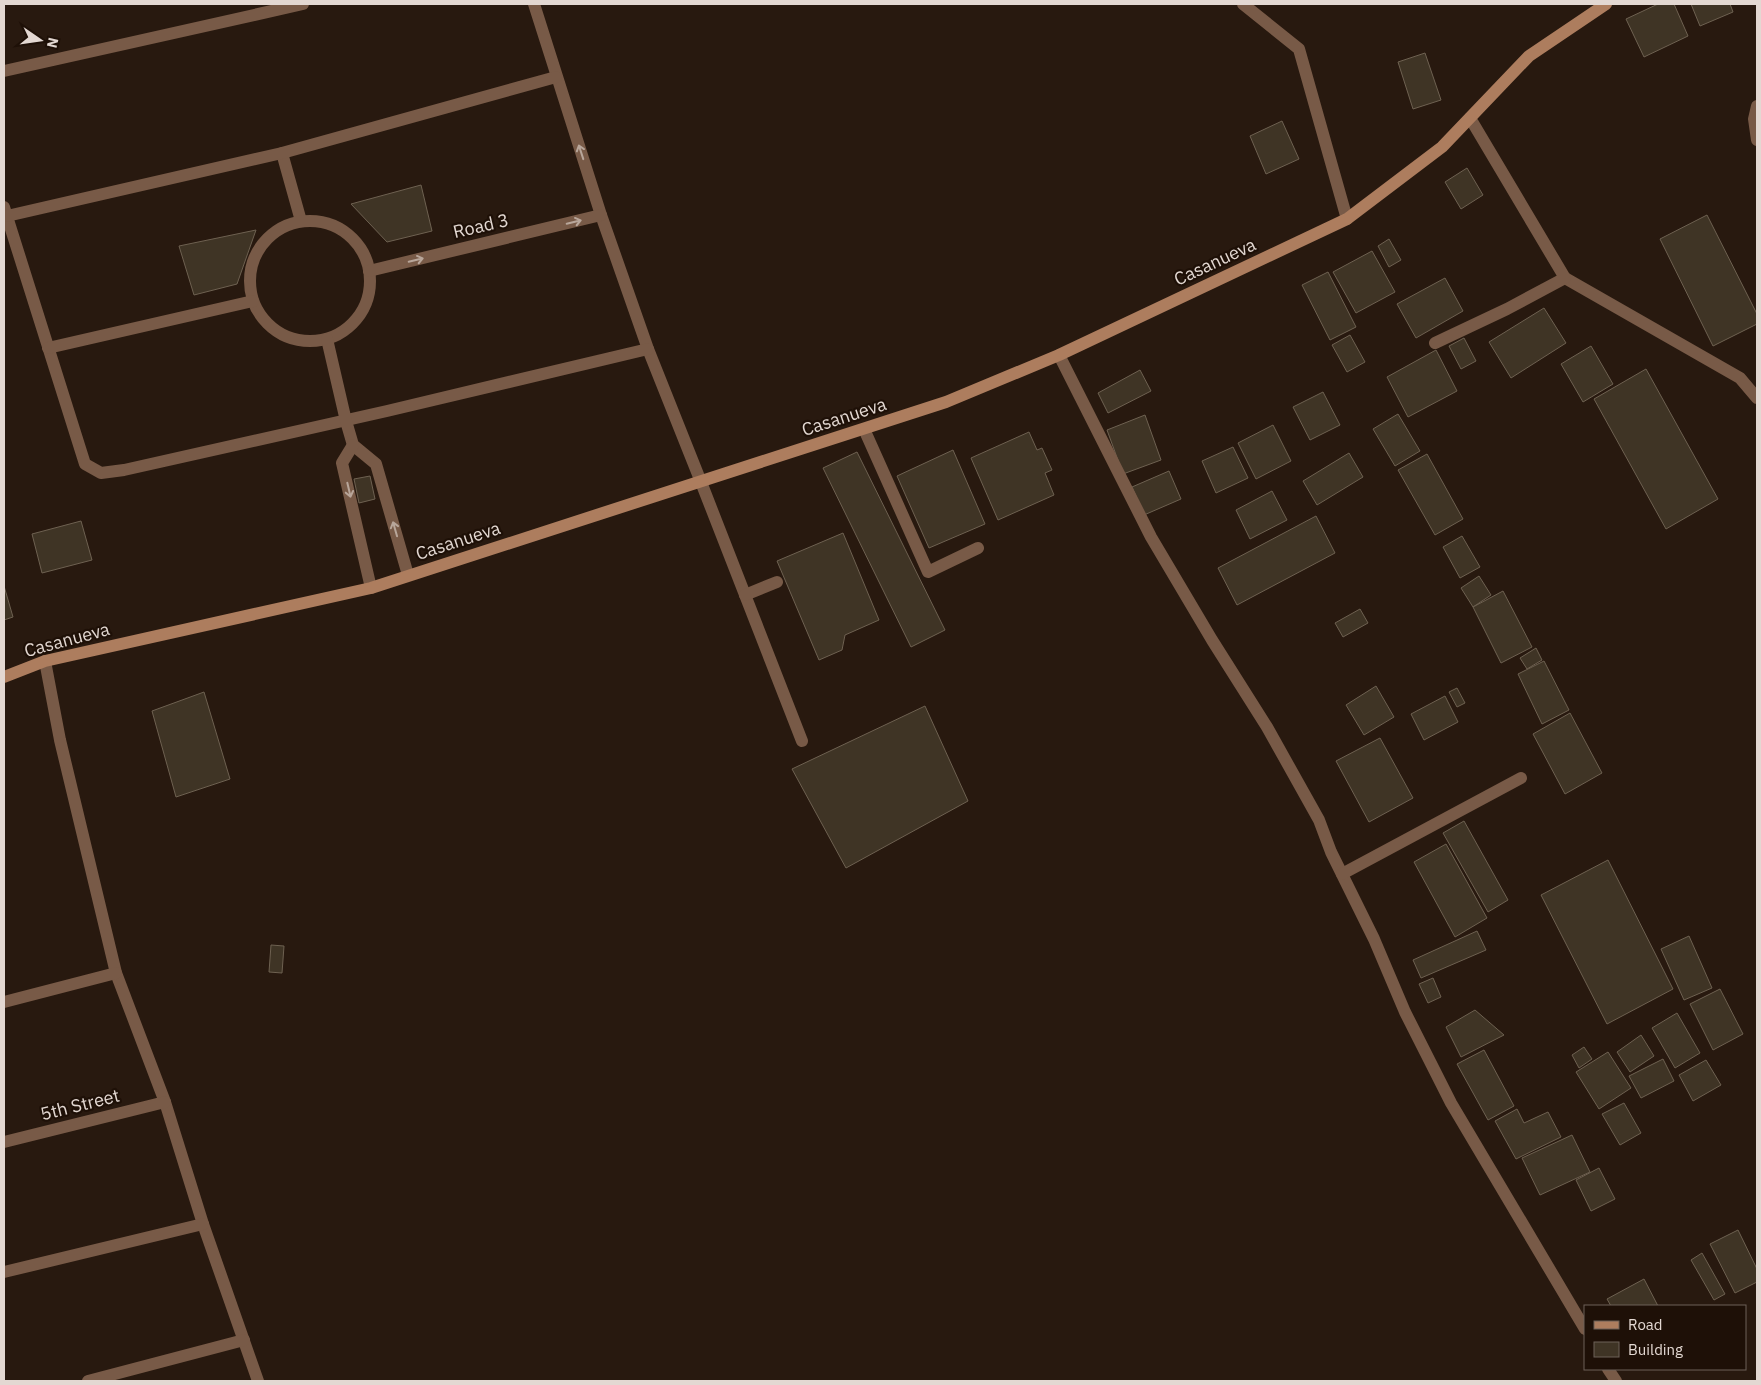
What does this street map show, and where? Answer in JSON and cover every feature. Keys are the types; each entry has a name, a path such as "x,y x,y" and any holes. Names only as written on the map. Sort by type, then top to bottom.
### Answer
{"street":[{"path":"4,71 303,4"},
{"path":"534,4 601,215 648,349 702,482 802,741"},
{"path":"1244,4 1299,49 1347,219"},
{"name":"Casanueva","path":"4,677 45,661 370,588 946,402 1059,355 1347,219 1442,146 1529,56 1606,4"},
{"path":"556,77 282,153 5,211 85,464 101,473 124,470 346,421 648,349"},
{"path":"1757,106 1754,119 1757,140"},
{"path":"1470,118 1565,278 1740,378 1757,398"},
{"path":"282,153 300,221"},
{"name":"Road 3","path":"369,271 601,215"},
{"path":"300,221 319,221 337,227 352,238 363,253 369,271 369,288 365,305 355,320 343,331 327,339 309,341 291,338 275,330 262,317 253,301 250,280 254,259 264,241 281,228 300,221"},
{"path":"1435,343 1507,310 1565,278"},
{"path":"48,348 253,301"},
{"path":"327,339 353,444 376,464 408,575"},
{"path":"1059,355 1151,537 1272,736 1319,820 1331,852 1451,1103 1584,1327"},
{"path":"864,429 928,572 978,548"},
{"path":"353,444 342,463 370,588"},
{"path":"745,595 777,582"},
{"path":"45,661 60,740 116,973 165,1102 203,1224 258,1381"},
{"path":"1342,874 1521,778"},
{"path":"4,1002 116,973"},
{"name":"5th Street","path":"4,1142 165,1102"},
{"path":"4,1272 203,1224"},
{"path":"88,1381 244,1340"},
{"path":"1609,1370 1616,1381"}],"building":[{"path":"1658,4 1674,4 1688,36 1644,57 1626,19"},
{"path":"1691,4 1730,4 1733,12 1700,26"},
{"path":"1425,53 1441,100 1413,109 1398,62"},
{"path":"1282,121 1299,159 1266,174 1250,136"},
{"path":"1467,168 1483,195 1461,209 1445,182"},
{"path":"421,185 432,231 387,242 351,204"},
{"path":"1707,215 1757,314 1757,324 1713,346 1660,239"},
{"path":"256,230 237,284 194,295 179,246"},
{"path":"1389,239 1401,260 1389,267 1378,246"},
{"path":"1372,251 1395,292 1356,313 1333,272"},
{"path":"1328,272 1356,327 1330,340 1302,285"},
{"path":"1445,278 1463,311 1416,338 1397,304"},
{"path":"1544,308 1566,343 1511,378 1489,342"},
{"path":"1350,335 1365,362 1347,372 1332,345"},
{"path":"1464,338 1476,361 1461,369 1449,346"},
{"path":"1591,346 1613,384 1583,402 1561,364"},
{"path":"1436,350 1457,391 1408,417 1387,377"},
{"path":"1646,369 1718,499 1666,529 1594,399"},
{"path":"1140,370 1151,391 1108,413 1098,393"},
{"path":"1323,392 1340,425 1310,440 1293,407"},
{"path":"1398,414 1420,451 1395,466 1373,429"},
{"path":"1145,415 1161,460 1123,474 1107,430"},
{"path":"1273,425 1291,461 1256,479 1238,443"},
{"path":"1029,432 1037,450 1042,448 1052,470 1045,473 1054,495 998,520 971,458"},
{"path":"1233,447 1248,478 1216,493 1202,461"},
{"path":"953,450 985,524 929,548 897,476"},
{"path":"857,452 945,630 911,647 823,468"},
{"path":"1349,453 1363,477 1317,505 1303,481"},
{"path":"1427,454 1463,519 1435,535 1398,470"},
{"path":"1169,471 1181,499 1144,515 1132,487"},
{"path":"370,476 375,499 359,503 354,479"},
{"path":"1272,491 1287,520 1250,539 1236,510"},
{"path":"1316,516 1335,553 1237,605 1218,568"},
{"path":"81,521 92,560 42,573 32,534"},
{"path":"843,533 879,620 845,635 842,650 819,660 777,561"},
{"path":"1462,536 1480,567 1460,578 1443,547"},
{"path":"1479,576 1491,595 1473,607 1461,588"},
{"path":"4,586 13,617 4,620"},
{"path":"1503,591 1532,647 1501,663 1473,607"},
{"path":"1360,609 1368,623 1343,637 1335,623"},
{"path":"1536,648 1542,660 1527,669 1520,658"},
{"path":"1544,661 1569,710 1542,724 1518,674"},
{"path":"1376,686 1394,717 1364,735 1346,705"},
{"path":"1457,688 1465,703 1457,707 1449,692"},
{"path":"204,692 230,779 176,797 152,711"},
{"path":"1445,696 1458,722 1424,740 1411,714"},
{"path":"925,706 968,801 846,868 792,769"},
{"path":"1570,713 1602,773 1565,794 1533,734"},
{"path":"1380,738 1413,798 1369,822 1336,761"},
{"path":"1464,821 1508,900 1488,912 1443,833"},
{"path":"1446,844 1487,918 1455,937 1414,862"},
{"path":"1608,860 1673,989 1607,1024 1541,895"},
{"path":"1477,931 1486,950 1421,978 1413,960"},
{"path":"1689,936 1712,988 1684,1000 1661,949"},
{"path":"271,945 284,946 282,973 269,972"},
{"path":"1433,978 1441,997 1428,1003 1419,984"},
{"path":"1720,989 1743,1034 1713,1050 1690,1004"},
{"path":"1475,1010 1504,1035 1461,1057 1446,1027"},
{"path":"1677,1013 1700,1053 1675,1068 1652,1028"},
{"path":"1641,1035 1654,1056 1630,1072 1617,1052"},
{"path":"1584,1047 1592,1059 1579,1068 1572,1055"},
{"path":"1484,1050 1514,1106 1488,1120 1457,1064"},
{"path":"1608,1052 1631,1088 1599,1109 1576,1072"},
{"path":"1663,1059 1674,1081 1641,1098 1629,1076"},
{"path":"1706,1060 1721,1085 1693,1101 1679,1075"},
{"path":"1624,1103 1641,1133 1620,1145 1602,1114"},
{"path":"1517,1109 1524,1123 1548,1112 1561,1137 1516,1159 1495,1121"},
{"path":"1572,1135 1590,1172 1540,1195 1522,1158"},
{"path":"1599,1168 1615,1199 1591,1211 1576,1180"},
{"path":"1738,1230 1757,1269 1757,1282 1735,1293 1710,1244"},
{"path":"1702,1253 1725,1294 1714,1300 1691,1260"},
{"path":"1644,1279 1657,1305 1610,1305 1607,1299"}]}
